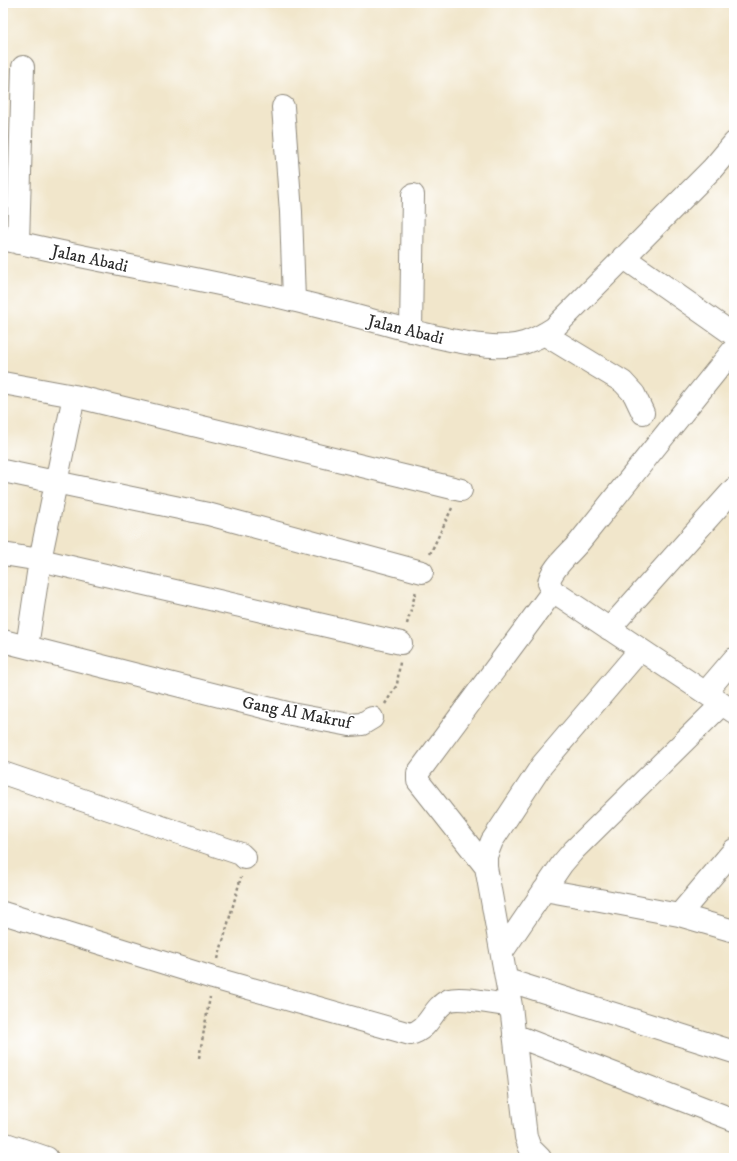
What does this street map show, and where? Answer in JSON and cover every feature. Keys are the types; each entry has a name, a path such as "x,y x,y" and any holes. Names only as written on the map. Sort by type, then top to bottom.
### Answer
{"street":[{"path":"11,241 23,67"},
{"path":"283,107 291,212 294,300"},
{"name":"Jalan Abadi","path":"11,241 294,300 411,331 448,339 492,346 512,346 523,344 554,328 713,168 734,143"},
{"path":"411,331 413,195"},
{"path":"623,257 734,335"},
{"path":"544,334 623,382 634,394 644,413"},
{"path":"720,703 553,591 548,583 552,573 573,551 665,434 734,350"},
{"path":"3,384 74,396 461,490"},
{"path":"27,647 40,560 74,396"},
{"path":"3,471 208,514 422,572"},
{"path":"609,629 734,489"},
{"path":"3,554 40,560 401,643"},
{"path":"486,867 418,781 418,773 553,591"},
{"name":"Gang Al Makruf","path":"3,641 291,714 350,725 362,724 372,718"},
{"path":"540,1158 530,1148 526,1137 514,1035 505,1005 507,980 486,867 486,856 492,840 542,765 640,650"},
{"path":"502,952 562,864 574,850 720,703 734,660"},
{"path":"3,773 241,854 245,858"},
{"path":"679,915 734,850"},
{"path":"544,890 679,915 734,931"},
{"path":"3,914 213,978 367,1021 404,1033 410,1034 422,1030 438,1008 451,1000 464,999 505,1005"},
{"path":"507,980 734,1052"},
{"path":"514,1035 734,1120"},
{"path":"3,1144 47,1158"}],"path":[{"name":"Gang Al Makruf","path":"372,718 389,698 397,685 400,667 401,643 422,572 461,490"}]}
